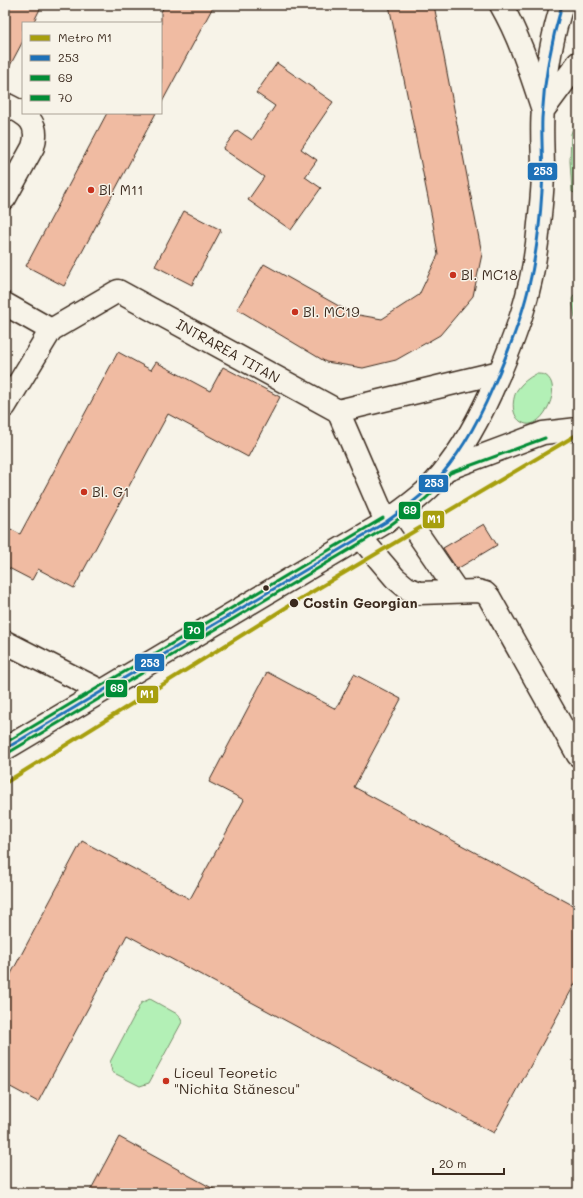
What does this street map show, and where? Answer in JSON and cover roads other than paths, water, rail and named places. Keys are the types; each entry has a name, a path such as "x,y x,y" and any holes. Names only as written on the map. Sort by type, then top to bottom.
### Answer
{"street":[{"path":"501,5 518,38 543,110"},
{"path":"5,749 262,594 361,538 394,516 429,488 446,469 474,426 500,372 516,334 526,304 535,264 543,172 543,110 549,57 557,20 562,5"},
{"path":"543,110 578,63"},
{"path":"5,104 22,113"},
{"path":"5,198 33,147 35,140 35,130 31,121 24,114"},
{"name":"INTRAREA TITAN","path":"51,330 118,290 338,411"},
{"path":"5,304 51,330 5,406"},
{"path":"457,591 394,516 338,411 500,372"},
{"path":"446,469 543,433 578,429"},
{"path":"361,538 395,578 407,588 419,593 457,591 478,591 485,593 489,597 578,754"},
{"path":"5,642 101,692"}],"metro line":[{"name":"M1","path":"5,783 290,605 578,434"}],"place":[{"name":"Bl. M11","path":"91,190"},
{"name":"Bl. MC18","path":"453,275"},
{"name":"Bl. MC19","path":"295,312"},
{"name":"Bl. G1","path":"84,492"},
{"name":"Costin Georgian","path":"294,603"},
{"name":"Liceul Teoretic \"Nichita Stănescu\"","path":"166,1081"}]}
